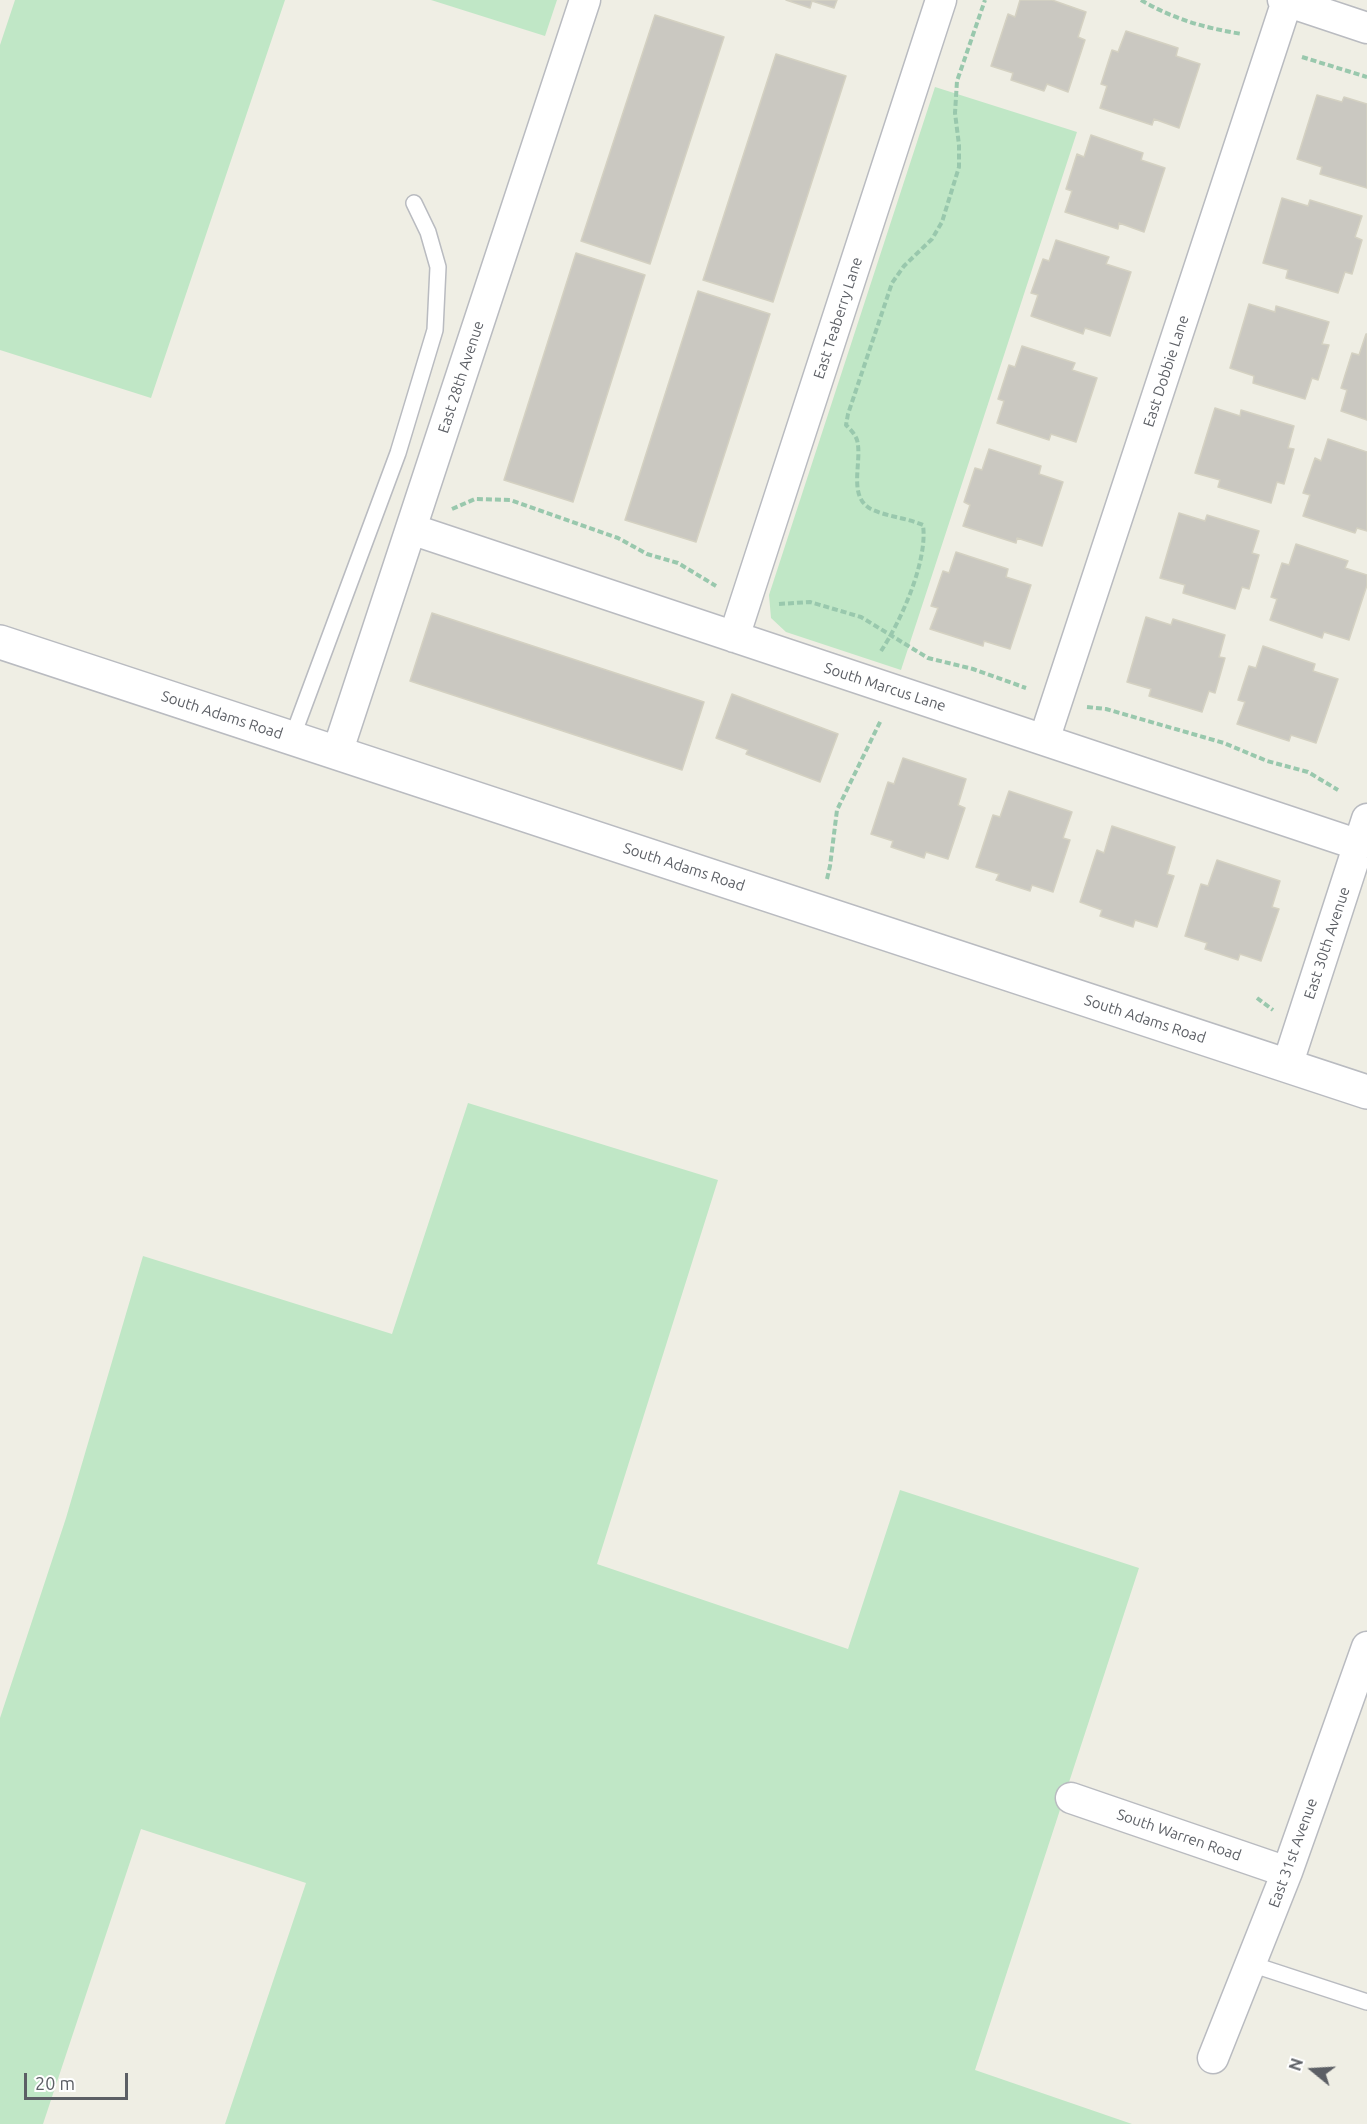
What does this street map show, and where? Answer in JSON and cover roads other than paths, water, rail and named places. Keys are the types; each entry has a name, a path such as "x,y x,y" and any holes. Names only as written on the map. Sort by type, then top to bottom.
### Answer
{"street":[{"name":"East 28th Avenue","path":"337,753 585,0"},
{"name":"East Teaberry Lane","path":"734,637 941,0"},
{"path":"1285,1 1367,28"},
{"name":"East Dobbie Lane","path":"1044,740 1285,1"},
{"name":"South Marcus Lane","path":"411,529 1044,740 1363,832"},
{"name":"South Adams Road","path":"0,642 1367,1092"},
{"name":"East 30th Avenue","path":"1287,1066 1363,832"},
{"name":"East 31st Avenue","path":"1213,2058 1287,1872 1367,1647"},
{"name":"South Warren Road","path":"1071,1798 1287,1872"}],"lane":[{"path":"292,738 398,453 435,330 438,267 428,232 414,203"},
{"path":"1251,1964 1367,2002"}]}
